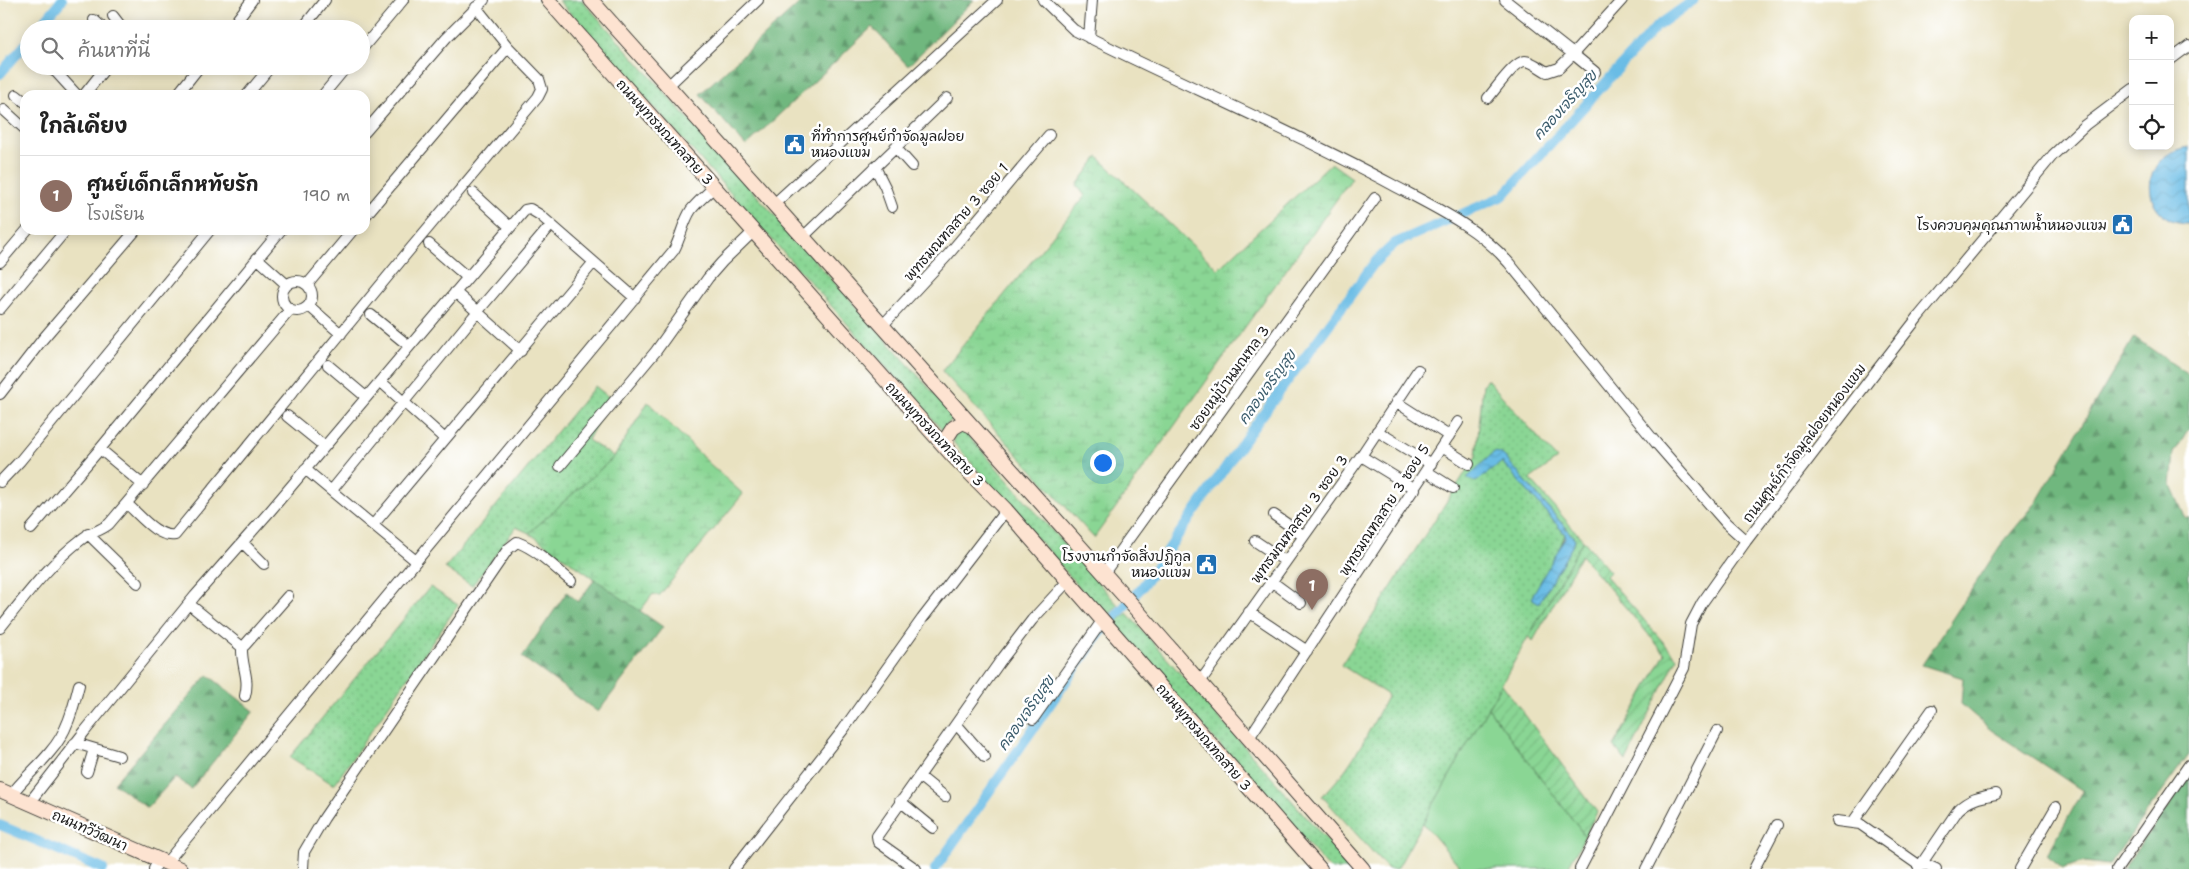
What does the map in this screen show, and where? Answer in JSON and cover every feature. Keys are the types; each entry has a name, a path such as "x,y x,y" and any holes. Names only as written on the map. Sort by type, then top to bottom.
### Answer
{"main road":[{"name":"ถนนพุทธมณฑลสาย 3","path":"548,0 947,450 1006,510 1320,869"},
{"path":"591,0 1135,608 1363,869"},
{"path":"947,450 946,439 953,428 963,422 972,426"},
{"name":"ถนนทวีวัฒนา","path":"6,793 160,864 180,869"}],"street":[{"path":"237,20 252,0"},
{"path":"309,20 325,0"},
{"path":"370,39 403,0"},
{"path":"668,86 758,0"},
{"path":"774,204 997,0"},
{"path":"1043,0 1074,30 1363,169 1446,214 1487,240 1500,253 1656,443 1726,523 1746,541"},
{"path":"1089,38 1092,0"},
{"path":"1505,0 1595,72"},
{"path":"1488,98 1516,66 1523,61 1547,72 1559,68 1622,0"},
{"path":"127,504 161,533 175,536 538,97 542,89 539,79 508,47 480,4 446,38 370,126"},
{"path":"113,16 116,20"},
{"path":"2174,57 2189,46"},
{"path":"370,210 508,47"},
{"path":"59,75 72,90"},
{"path":"88,90 101,75"},
{"path":"181,90 193,75"},
{"path":"251,90 264,75"},
{"path":"327,90 340,75"},
{"name":"ถนนศูนย์กำจัดมูลฝอยหนองแขม","path":"1580,869 1684,668 1689,634 1695,614 1746,541 1919,316 2032,179 2053,155 2085,125 2129,92"},
{"path":"16,95 20,98"},
{"path":"803,237 895,146 947,98"},
{"path":"4,110 20,124"},
{"name":"พุทธมณฑลสาย 3 ซอย 1","path":"882,326 947,256 1049,134"},
{"path":"895,146 912,166"},
{"path":"875,167 892,207"},
{"path":"160,864 635,298 674,250 691,210 714,187"},
{"path":"473,193 510,228"},
{"name":"ซอยหมู่บ้านมณฑล 3","path":"1104,574 1375,198"},
{"path":"29,803 75,743 189,604 243,543 525,210 530,209 551,225 635,298"},
{"path":"332,490 551,225"},
{"path":"560,466 656,351 691,300 717,267 754,231"},
{"path":"0,262 23,235"},
{"path":"0,309 62,235"},
{"path":"0,394 42,340 132,235"},
{"path":"0,482 20,461 206,235"},
{"path":"31,529 100,449 277,235"},
{"path":"307,285 349,235"},
{"path":"429,244 467,277"},
{"path":"257,258 287,285"},
{"path":"373,524 521,351 594,262"},
{"path":"297,281 307,285 312,295 309,306 300,311 290,310 285,306 282,295 287,285 297,281"},
{"path":"455,292 521,351"},
{"path":"309,306 341,334"},
{"path":"0,628 58,560 88,534 99,532 109,524 290,310"},
{"path":"371,315 409,346"},
{"path":"328,365 366,398"},
{"name":"พุทธมณฑลสาย 3 ซอย 3","path":"1200,682 1361,456 1418,370"},
{"path":"380,381 445,439"},
{"path":"1396,402 1449,436"},
{"path":"287,416 324,446"},
{"name":"พุทธมณฑลสาย 3 ซอย 5","path":"1249,738 1458,422"},
{"path":"1377,431 1453,488"},
{"path":"1442,447 1469,464"},
{"path":"100,449 143,485"},
{"path":"1361,456 1415,488"},
{"path":"306,469 416,561"},
{"path":"734,869 843,730 922,619 1006,510"},
{"path":"1274,515 1303,535"},
{"path":"88,534 138,583"},
{"path":"1255,541 1285,561"},
{"path":"303,869 304,852 324,818 508,549 517,542 524,545 540,554 571,581"},
{"path":"243,543 264,564"},
{"path":"916,869 876,839 900,801 999,663 1032,620 1068,581"},
{"path":"1271,581 1301,603"},
{"path":"242,646 245,646 288,596"},
{"path":"189,604 242,646"},
{"path":"1249,612 1307,651"},
{"path":"1033,719 1105,625"},
{"path":"242,646 242,666 248,684 245,696"},
{"path":"6,793 50,753 60,739 72,713 79,685"},
{"path":"1852,822 1932,710"},
{"path":"956,725 985,757"},
{"path":"1646,869 1717,731"},
{"path":"75,743 119,756"},
{"path":"87,772 94,749"},
{"path":"2117,869 2189,765"},
{"path":"919,776 945,797"},
{"path":"1920,867 1958,810 1965,803 1973,799 1996,794"},
{"path":"900,801 933,828"},
{"path":"2020,869 2056,807"},
{"path":"1837,821 1852,822 1875,833 1920,867"},
{"path":"1754,869 1776,825"},
{"path":"1920,867 1927,865 1936,869"}],"green space":[{"path":"558,0 582,0 957,419 950,421 943,431"},
{"path":"803,0 974,0 908,66 872,27 746,146 700,94"},
{"path":"1098,157 1218,269 1331,163 1352,178 1094,538 942,371 1085,196 1077,185"},
{"path":"2134,337 2189,375 2189,429 2174,453 2171,485 2185,517 2189,518 2189,754 2109,865 2085,862 2063,868 2047,855 2083,791 1991,730 1961,704 1963,678 1922,665 2000,546 2036,503"},
{"path":"1487,379 1557,459 1530,479 1583,540 1397,869 1388,869 1322,796 1351,761 1388,695 1341,665 1476,456 1483,384","holes":["1504,456 1575,539 1539,602 1565,534 1502,462"]},
{"path":"595,386 610,398 588,440 614,457 529,533 516,527 472,586 445,568"},
{"path":"648,402 743,494 659,596 653,594 640,611 529,533 614,457"},
{"path":"957,431 966,433 1118,605 1106,618 954,443 953,436"},
{"path":"1583,540 1610,572 1606,576 1677,658 1626,761 1614,746 1665,654 1581,555 1533,641 1529,636"},
{"path":"595,579 663,627 598,712 522,657 567,592 578,602"},
{"path":"430,587 458,605 334,785 290,757"},
{"path":"1127,613 1352,869 1330,869 1113,625"},
{"path":"208,675 254,711 191,789 175,777 147,808 114,783"},
{"path":"1502,684 1597,812 1585,836 1488,708"},
{"path":"1488,708 1585,836 1567,869 1462,869 1423,823"},
{"path":"2189,777 2189,869 2123,869"}],"water":[{"path":"2189,147 2189,223 2173,221 2161,213 2153,202 2150,188 2152,175 2159,162 2171,152"},
{"path":"1494,452 1504,456 1575,539 1539,603 1531,598 1565,538 1565,534 1502,462 1476,482 1467,478"}],"waterway":[{"path":"45,20 62,0"},
{"name":"คลองเจริญสุข","path":"935,869 1098,636 1142,587 1250,432 1375,262 1395,243 1503,196 1656,27 1694,0"},
{"path":"0,74 20,51"},
{"path":"0,825 103,869"}],"place":[{"name":"ที่ทำการศูนย์กำจัดมูลฝอย หนองแขม","path":"795,144"},
{"name":"โรงควบคุมคุณภาพน้ำหนองแขม","path":"2123,225"},
{"name":"โรงงานกำจัดสิ่งปฏิกูล หนองแขม","path":"1207,564"},
{"name":"ศูนย์เด็กเล็กหทัยรัก","path":"1312,610"}]}
